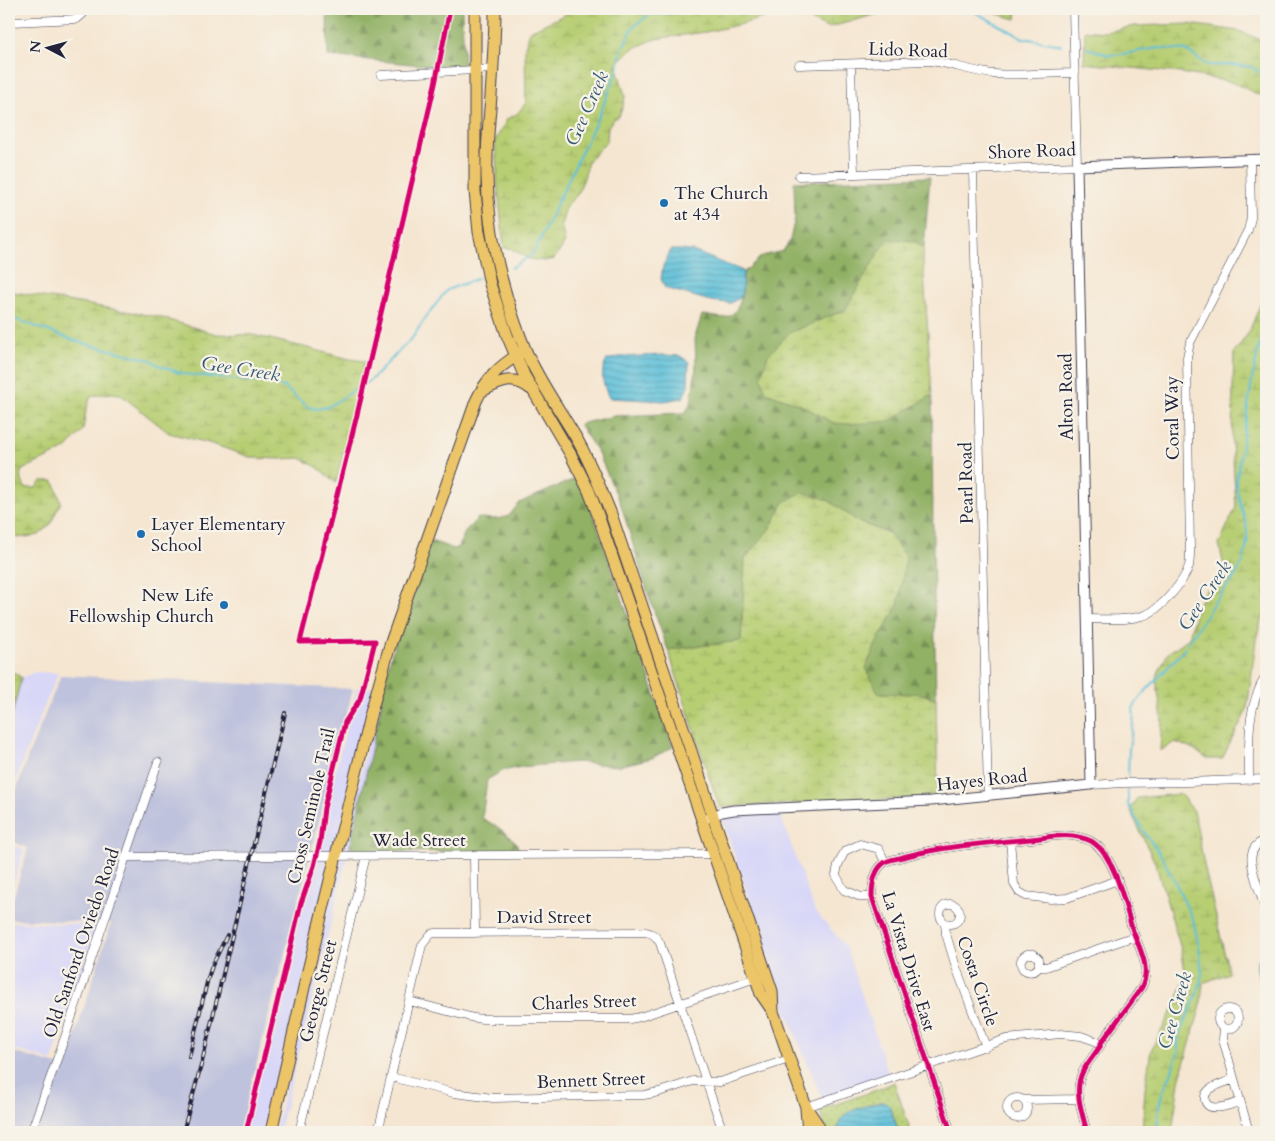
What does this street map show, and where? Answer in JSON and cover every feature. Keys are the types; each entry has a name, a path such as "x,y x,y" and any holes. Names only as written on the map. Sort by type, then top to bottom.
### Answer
{"main road":[{"path":"475,9 475,200 479,232 495,301 507,336 538,375 578,441 601,489 617,530 772,991 773,1012"},
{"path":"495,9 487,158 489,210 495,249 521,353 532,390 566,447 589,492 620,577 761,994 773,1012 790,1059 806,1107 808,1132"},
{"path":"271,1132 370,716 390,645 480,391 493,374 521,353"},
{"path":"480,391 504,380 519,382 532,390"},
{"path":"620,577 628,581 638,592"},
{"path":"806,1107 818,1125 820,1132"}],"street":[{"path":"9,19 12,22 77,19 83,14 85,9"},
{"name":"Alton Road","path":"1073,9 1092,785"},
{"name":"Lido Road","path":"799,65 929,62 993,74 1075,73"},
{"path":"851,64 854,174"},
{"path":"381,75 493,69"},
{"name":"Coral Way","path":"1087,619 1143,616 1153,611 1165,600 1184,578 1190,550 1187,357 1190,343 1248,230 1251,218 1250,159"},
{"name":"Shore Road","path":"799,176 1266,159"},
{"name":"Pearl Road","path":"973,170 988,796"},
{"path":"1249,779 1251,717 1259,688 1266,676"},
{"name":"Old Sanford Oviedo Road","path":"31,1132 158,762"},
{"name":"Hayes Road","path":"702,820 734,810 932,801 1092,785 1266,778"},
{"path":"872,897 860,897 844,890 836,875 838,865 845,851 860,844 878,849 885,862 928,851 1072,836 1093,841 1102,850 1118,880 1135,936 1146,963 1145,980 1083,1071 1078,1087 1087,1132"},
{"path":"1266,840 1261,841 1255,847 1251,856 1251,865 1266,911"},
{"path":"1010,841 1014,884 1019,892 1026,896 1051,899 1067,898 1118,880"},
{"name":"Wade Street","path":"125,857 714,854"},
{"path":"474,855 475,932"},
{"name":"George Street","path":"299,1132 366,856"},
{"name":"La Vista Drive East","path":"885,862 876,872 872,897 951,1132"},
{"name":"Costa Circle","path":"945,924 946,934 956,967 986,1047"},
{"name":"David Street","path":"378,1132 422,945 431,934 475,932 651,933 656,937 660,942 723,1132"},
{"path":"1039,967 1046,967 1135,936"},
{"name":"Charles Street","path":"409,1001 474,1018 494,1020 630,1019 756,978"},
{"path":"1224,1029 1224,1039 1249,1132"},
{"path":"806,1107 1011,1039 1061,1034 1081,1036 1102,1043"},
{"name":"Bennett Street","path":"391,1077 454,1093 493,1098 644,1095 693,1081 720,1082 790,1059"},
{"path":"1234,1079 1209,1089 1204,1099 1210,1107 1230,1105 1240,1101"},
{"path":"1024,1100 1079,1099"}],"shaded area":[{"path":"35,672 58,673 9,800 9,727 21,678"},
{"path":"61,675 353,689 239,1132 9,1132 9,1051 65,1067 111,923 9,919 9,912 28,848 9,840 9,811 28,756"},
{"path":"356,687 374,688 334,852 315,852 356,690"},
{"path":"378,701 382,701 349,852 342,852"},
{"path":"779,812 815,911 846,947 889,1076 822,1098 781,999 756,917 721,814"},
{"path":"9,844 24,849 9,901 9,868 12,847"},
{"path":"313,859 332,859 266,1132 243,1132"},
{"path":"340,859 347,859 279,1132 275,1132"},
{"path":"9,922 98,925 52,1061 9,1048"}],"green space":[{"path":"327,9 462,9 464,67 453,68 328,56"},
{"path":"568,9 895,9 827,28 807,18 787,14 768,16 706,32 655,39 632,49 616,64 625,96 619,116 613,119 608,127 607,141 588,161 577,195 567,205 561,225 565,242 554,259 543,261 529,259 510,248 504,248 495,141 507,119 517,114 526,103 525,47 530,31 566,14"},
{"path":"979,9 1017,9 1016,19"},
{"path":"1189,24 1239,31 1266,42 1266,98 1231,82 1181,73 1084,63 1085,30 1105,32 1135,26"},
{"path":"930,177 924,248 914,241 880,250 845,310 789,333 766,392 801,405 834,423 890,421 932,395 936,699 918,693 878,693 866,668 876,644 889,533 860,523 828,500 784,502 770,528 745,559 741,641 668,650 648,594 621,505 598,453 579,424 614,416 685,413 691,403 696,367 695,337 702,315 727,317 732,314 736,310 741,298 743,273 762,256 783,251 790,240 795,218 794,182"},
{"path":"889,239 914,241 924,248 923,259 932,395 890,421 852,424 834,423 801,405 766,392 761,377 768,355 789,333 845,310 880,250"},
{"path":"9,291 159,317 216,334 253,335 349,359 365,361 336,483 317,467 300,458 253,458 209,443 169,433 120,394 111,393 91,396 86,410 83,430 66,449 22,470 20,476 25,488 36,488 41,481 54,481 61,502 50,525 39,535 18,538 9,534"},
{"path":"1266,291 1266,613 1261,621 1256,640 1247,710 1222,759 1207,759 1193,749 1175,742 1160,751 1162,719 1156,677 1168,653 1189,638 1197,606 1206,590 1225,580 1219,544 1236,507 1232,443 1234,353 1249,332"},
{"path":"577,478 591,508 673,747 652,758 618,766 577,762 521,767 502,771 487,780 482,818 499,828 516,842 519,851 349,852 382,701 378,701 394,646 431,541 454,549 459,546 466,530 478,518 498,519 509,516 519,503"},
{"path":"803,492 828,500 860,523 889,533 906,558 898,605 876,644 866,668 878,693 918,693 936,699 938,797 719,807 668,650 741,641 745,559 770,528 784,502"},
{"path":"9,669 22,678 9,727"},
{"path":"1180,794 1194,811 1204,865 1229,973 1203,983 1200,1009 1179,1081 1172,1132 1142,1132 1145,1089 1151,1050 1175,1005 1186,976 1181,949 1156,865 1130,810 1137,798"},
{"path":"894,1082 911,1132 899,1132 891,1109 881,1102 847,1114 839,1125 838,1132 827,1132 820,1112 822,1109"}],"water":[{"path":"671,250 693,251 743,271 740,298 730,303 710,301 665,288 661,279 663,266"},
{"path":"680,356 689,362 688,386 683,398 664,401 609,398 603,379 603,370 607,360 618,357"},
{"path":"1262,959 1266,967 1266,999 1257,970 1257,960"},
{"path":"886,1102 889,1105 899,1132 838,1132 842,1119 847,1114"}],"waterway":[{"name":"Gee Creek","path":"511,268 533,254 600,113 618,69 621,51 633,27 649,15 716,9"},
{"name":"Gee Creek","path":"969,9 1023,38 1061,45"},
{"name":"Gee Creek","path":"1087,48 1109,55 1157,48 1185,50 1205,64 1252,67 1266,76"},
{"name":"Gee Creek","path":"9,317 79,342 151,360 158,365 183,374 270,383 284,387 308,407 317,409 328,407 372,379 413,337 447,290 479,278"},
{"name":"Gee Creek","path":"1128,776 1129,749 1134,716 1133,708 1143,694 1183,651 1243,562 1247,534 1236,484 1252,379 1266,323"},
{"name":"Gee Creek","path":"1128,790 1128,804 1142,829 1161,855 1193,920 1199,946 1202,973 1196,997 1178,1036 1178,1052 1162,1094 1157,1132"}],"railway":[{"path":"183,1132 203,1058 285,713"},
{"path":"189,1057 208,978 227,935"}],"cycle path":[{"name":"Cross Seminole Trail","path":"246,1132 301,903 320,842 324,808 345,722 360,699 375,641 300,642 356,419 435,84 450,9"},
{"path":"951,1132 872,897 876,874 886,862 919,853 966,845 1062,835 1087,839 1101,850 1108,859 1122,892 1131,925 1143,956 1145,971 1142,987 1101,1043 1080,1078 1079,1101 1087,1132"}],"place":[{"name":"The Church at 434","path":"664,203"},
{"name":"Layer Elementary School","path":"141,534"},
{"name":"New Life Fellowship Church","path":"224,605"}]}
